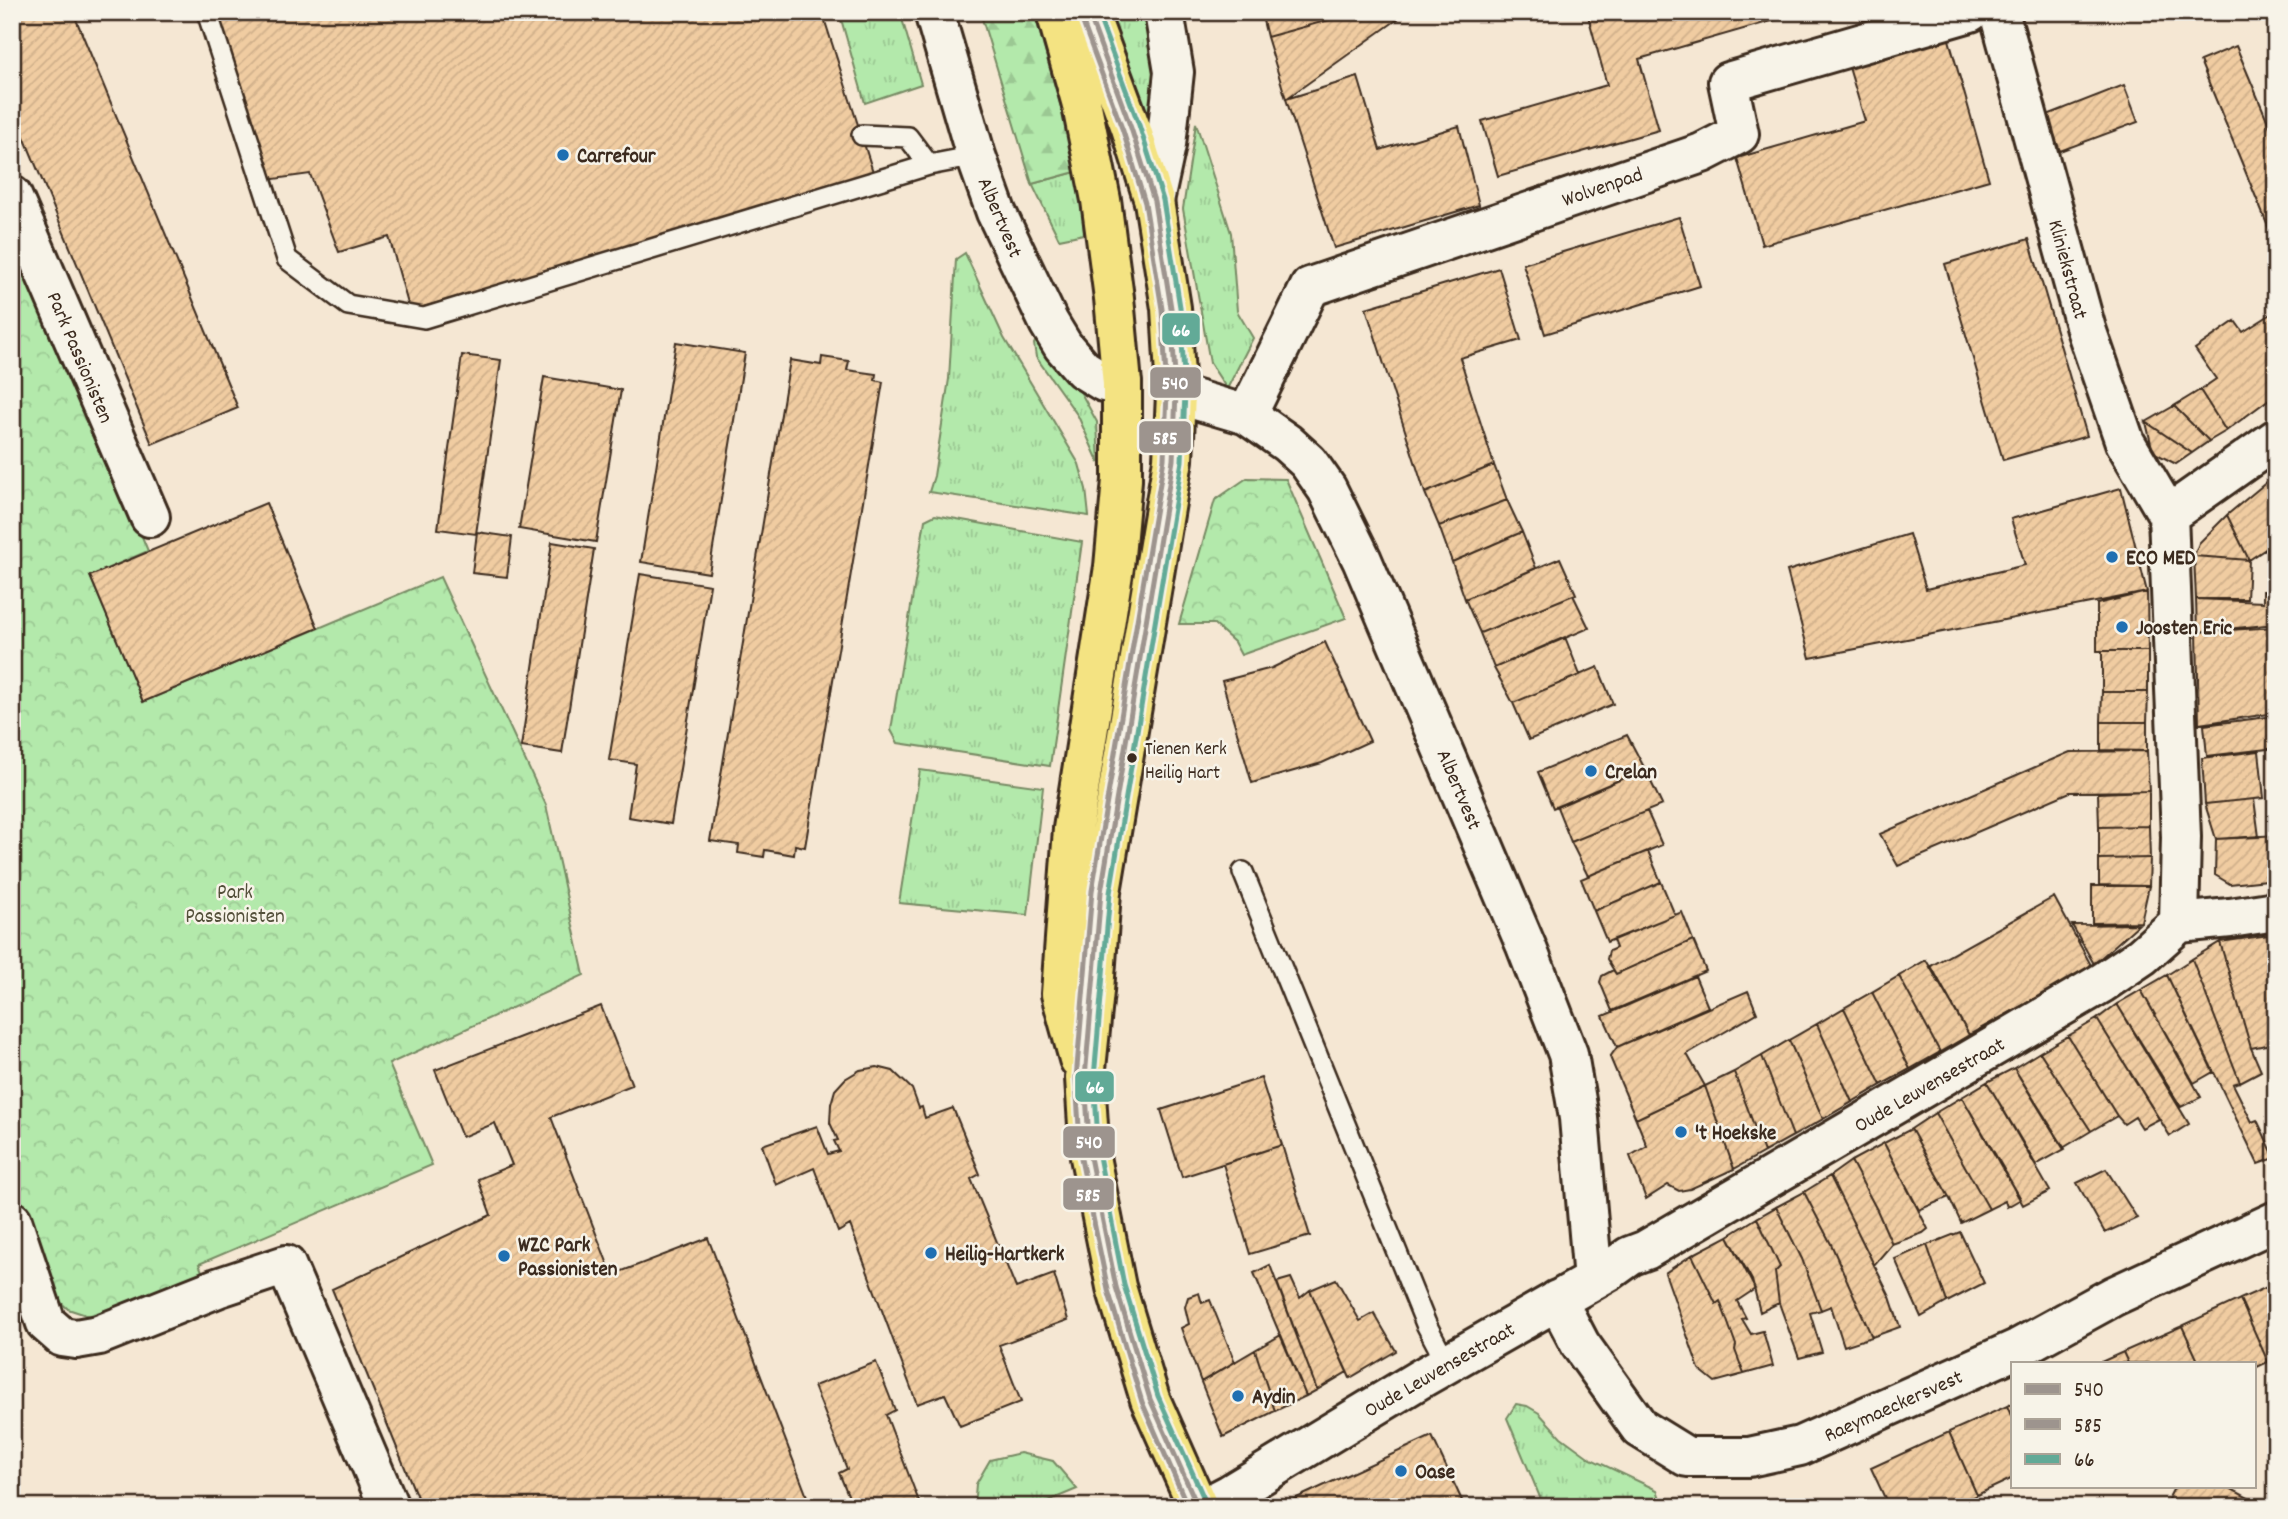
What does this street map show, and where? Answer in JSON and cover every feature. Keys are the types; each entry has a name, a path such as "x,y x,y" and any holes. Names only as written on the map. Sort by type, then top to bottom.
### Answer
{"main road":[{"path":"1056,12 1081,101 1101,200 1122,384 1122,480 1114,567 1073,829 1061,994 1084,1078"},
{"path":"1088,12 1131,128 1154,201 1171,308 1176,394 1173,460 1101,892 1084,1078 1090,1157 1116,1287 1150,1399 1198,1507"}],"street":[{"name":"Albertvest","path":"934,12 976,156 996,212 1049,323 1063,346 1083,369 1104,382 1122,384"},
{"path":"1154,201 1166,145 1174,72 1164,12"},
{"name":"Wolvenpad","path":"1247,415 1310,287 1702,152 1739,134 1728,82 1970,12"},
{"name":"Kliniekstraat","path":"1999,12 2085,329 2125,442 2168,515"},
{"name":"Park Passionisten","path":"12,197 150,517"},
{"name":"Albertvest","path":"1176,394 1247,415 1308,462 1327,489 1367,573 1526,946 1568,1054 1579,1118 1593,1280"},
{"path":"2276,439 2168,515 2181,837 2179,923 2230,919 2276,911"},
{"name":"Oude Leuvensestraat","path":"1205,1507 1630,1256 1646,1250 2102,983 2143,956 2179,923"},
{"path":"12,1221 46,1323 62,1337 76,1339 99,1335 217,1288 286,1265 389,1507"},
{"name":"Raeymaeckersvest","path":"1557,1300 1580,1344 1640,1428 1687,1457 1749,1457 1800,1446 1995,1359 2114,1296 2276,1221"}],"lane":[{"path":"207,12 287,259 348,306 424,318 929,165 976,156"},
{"path":"862,135 908,137 929,165"},
{"path":"1243,872 1421,1311 1447,1364"}],"green space":[{"path":"839,12 900,12 921,84 865,103"},
{"path":"980,12 1034,12 1079,171 1032,184"},
{"path":"1101,12 1151,12 1158,53 1149,140"},
{"path":"1196,123 1231,233 1237,311 1253,338 1227,389 1210,363 1183,209"},
{"path":"1079,171 1084,234 1059,239 1032,184"},
{"name":"Park Passionisten","path":"12,223 148,551 90,576 143,702 440,577 546,805 584,975 389,1064 432,1165 199,1264 204,1276 92,1317 68,1309 54,1296 46,1282 12,1180"},
{"path":"965,253 1004,338 1079,464 1086,489 1089,516 929,492 934,476 949,379 956,259"},
{"path":"1039,334 1080,391 1097,422 1099,463 1078,416 1036,357 1034,344"},
{"path":"1247,478 1286,479 1346,618 1241,655 1234,642 1214,624 1179,624 1215,500"},
{"path":"935,515 1082,542 1050,766 898,743 891,730 925,520"},
{"path":"920,770 1043,787 1028,915 899,903"},
{"path":"1516,1404 1527,1406 1539,1413 1561,1437 1591,1459 1657,1490 1661,1507 1544,1507 1507,1418"},
{"path":"1020,1453 1053,1461 1077,1489 1034,1507 974,1507 976,1484 990,1460"}],"building":[{"path":"12,12 73,12 238,408 152,444 12,108"},
{"name":"Carrefour","path":"216,12 822,12 874,175 410,311 389,237 339,252 310,174 267,180"},
{"path":"1261,12 1358,12 1267,37"},
{"path":"1358,12 1395,12 1398,19 1286,99 1267,37"},
{"path":"1587,12 1803,12 1639,59 1659,130 1498,176 1482,121 1607,85"},
{"path":"1948,36 1989,180 1762,245 1737,158 1865,121 1848,64"},
{"path":"2236,46 2276,141 2276,246 2200,61"},
{"path":"1358,77 1380,150 1459,126 1479,205 1334,248 1286,99"},
{"path":"2124,85 2138,122 2060,151 2047,115"},
{"path":"1679,217 1700,286 1545,334 1523,264"},
{"path":"2029,239 2087,436 2003,460 1945,264"},
{"path":"1499,268 1521,340 1460,358 1494,465 1425,493 1366,308"},
{"path":"2276,311 2276,394 2226,431 2200,390 2216,379 2195,349 2235,321 2243,332"},
{"path":"676,342 745,353 709,573 641,562"},
{"path":"462,355 501,360 476,534 438,529"},
{"path":"822,357 849,361 847,370 876,374 875,380 883,382 805,847 795,845 794,855 765,850 764,857 738,853 739,845 710,841 790,360 821,365"},
{"path":"544,377 621,390 596,542 519,529"},
{"path":"2200,390 2226,431 2209,441 2174,406"},
{"path":"2174,406 2209,441 2192,453 2146,422"},
{"path":"2146,422 2192,453 2176,464 2153,452"},
{"path":"1494,465 1507,500 1439,526 1425,493"},
{"path":"2276,476 2276,504 2268,481"},
{"path":"2268,481 2276,508 2276,542 2249,560 2227,515"},
{"path":"2121,488 2147,592 1810,658 1787,571 1909,534 1926,589 2025,565 2011,519"},
{"path":"1507,500 1522,532 1452,562 1439,526"},
{"path":"266,503 318,628 143,702 90,576"},
{"path":"2227,515 2249,560 2194,556 2199,543"},
{"path":"477,532 512,537 507,577 472,573"},
{"path":"1522,532 1536,568 1465,599 1452,562"},
{"path":"552,542 594,549 562,753 521,747"},
{"path":"2194,556 2249,560 2247,599 2196,599"},
{"path":"1560,558 1576,594 1480,633 1465,599"},
{"path":"640,574 710,585 671,824 628,817 636,764 609,760"},
{"path":"2263,591 2276,591 2276,624 2197,632 2196,599 2263,602"},
{"name":"Joosten Eric","path":"2147,592 2148,651 2097,651 2097,604"},
{"path":"1573,595 1589,628 1494,668 1480,633"},
{"path":"2276,627 2276,713 2199,724 2197,632"},
{"path":"1565,637 1580,675 1513,703 1494,668"},
{"path":"1325,642 1370,741 1322,763 1252,783 1222,681 1272,668"},
{"path":"2102,651 2148,651 2148,692 2102,692"},
{"path":"1598,667 1613,704 1529,740 1513,703"},
{"path":"2102,692 2148,692 2147,722 2101,722"},
{"path":"2276,716 2276,748 2207,756 2204,725"},
{"path":"2101,722 2147,722 2147,751 2101,750"},
{"name":"Crelan","path":"1627,735 1645,769 1553,808 1538,772"},
{"path":"2147,751 2149,791 2070,792 1898,866 1880,834 2070,752"},
{"path":"2259,751 2264,798 2205,804 2202,758"},
{"path":"1645,769 1662,805 1571,842 1557,807"},
{"path":"2149,791 2149,826 2099,827 2098,793"},
{"path":"2254,799 2259,837 2216,839 2205,804"},
{"path":"1647,811 1662,845 1588,876 1571,842"},
{"path":"2149,826 2150,858 2099,859 2099,827"},
{"path":"2276,835 2276,879 2230,884 2215,875 2216,839"},
{"path":"1648,851 1661,882 1594,911 1581,879"},
{"path":"2150,858 2149,886 2099,885 2099,859"},
{"path":"1661,882 1675,915 1607,942 1594,911"},
{"path":"2092,886 2149,886 2141,922 2092,923"},
{"path":"2054,897 2092,967 1969,1035 1931,966"},
{"path":"1682,912 1693,940 1616,974 1607,959 1609,951 1616,948 1613,940"},
{"path":"2139,924 2094,964 2072,925"},
{"path":"2276,934 2276,959 2269,935"},
{"path":"2269,935 2276,959 2276,1043 2251,1048 2220,942"},
{"path":"1693,940 1706,971 1612,1011 1600,982 1602,976 1613,970 1616,974"},
{"path":"2220,942 2251,1048 2261,1071 2240,1082 2192,959"},
{"path":"2192,959 2240,1082 2233,1084 2252,1122 2257,1120 2275,1158 2258,1164 2167,975"},
{"path":"1926,960 1969,1035 1940,1052 1899,976"},
{"path":"2167,975 2213,1072 2194,1083 2141,990"},
{"path":"1695,976 1708,1007 1617,1047 1603,1016"},
{"path":"1899,976 1940,1052 1910,1069 1872,992"},
{"path":"2141,990 2201,1097 2181,1107 2117,1004"},
{"path":"1748,991 1757,1013 1687,1054 1705,1086 1636,1119 1610,1057 1617,1047"},
{"path":"1872,992 1910,1069 1881,1085 1844,1008"},
{"path":"2117,1004 2189,1124 2170,1136 2097,1019"},
{"name":"WZC Park Passionisten","path":"601,1006 632,1085 551,1117 612,1275 708,1238 811,1507 421,1507 332,1289 491,1215 478,1179 512,1165 495,1123 462,1137 435,1070"},
{"path":"1844,1008 1881,1085 1852,1102 1817,1024"},
{"path":"2097,1019 2159,1119 2142,1128 2135,1117 2124,1124 2117,1116 2068,1036"},
{"path":"1817,1024 1852,1102 1823,1119 1789,1040"},
{"path":"2068,1036 2117,1116 2091,1131 2040,1052"},
{"path":"1789,1040 1823,1119 1793,1136 1762,1056"},
{"path":"2040,1052 2091,1131 2063,1148 2014,1068"},
{"path":"1762,1056 1793,1136 1764,1152 1734,1072"},
{"name":"Heilig-Hartkerk","path":"877,1067 893,1071 912,1089 925,1118 953,1108 980,1174 971,1179 1016,1288 1054,1274 1068,1320 999,1345 1021,1402 960,1426 945,1394 917,1404 850,1225 838,1232 814,1168 776,1185 762,1145 817,1126 828,1154 839,1151 834,1141 838,1140 830,1123 835,1090 845,1079 860,1070"},
{"path":"2014,1068 2065,1149 2036,1165 1987,1082"},
{"path":"1734,1072 1764,1152 1734,1169 1705,1086"},
{"path":"1261,1078 1282,1145 1182,1177 1161,1110"},
{"path":"1987,1082 2050,1191 2023,1205 1962,1097"},
{"name":"'t Hoekske","path":"1705,1086 1734,1169 1690,1189 1679,1191 1668,1185 1646,1199 1630,1156 1647,1146 1636,1119"},
{"path":"1962,1097 2021,1199 2007,1207 2005,1201 1989,1209 1935,1113"},
{"path":"1935,1113 1989,1209 1961,1223 1911,1129"},
{"path":"1911,1129 1949,1197 1919,1210 1884,1143"},
{"path":"1884,1143 1928,1229 1892,1244 1851,1161"},
{"path":"1282,1145 1310,1236 1250,1254 1223,1164"},
{"path":"1851,1161 1892,1244 1874,1265 1830,1176"},
{"path":"2106,1169 2137,1218 2105,1233 2077,1183"},
{"path":"1830,1176 1890,1297 1900,1327 1872,1337 1831,1244 1804,1192"},
{"path":"1804,1192 1831,1244 1872,1337 1844,1346 1831,1306 1821,1310 1802,1259 1776,1207"},
{"path":"1776,1207 1802,1259 1821,1310 1810,1313 1822,1352 1799,1358 1779,1303 1775,1272 1780,1267 1757,1218"},
{"path":"1757,1218 1780,1267 1775,1272 1779,1303 1760,1312 1752,1280 1728,1236"},
{"path":"1960,1232 1984,1283 1947,1302 1927,1245"},
{"path":"1728,1236 1755,1289 1737,1301 1746,1318 1742,1319 1751,1334 1763,1331 1773,1366 1744,1374 1720,1301 1716,1304 1692,1255"},
{"path":"1927,1245 1947,1302 1921,1317 1895,1259"},
{"path":"1692,1255 1716,1304 1720,1301 1744,1374 1715,1382 1699,1369 1665,1273"},
{"path":"1270,1265 1317,1390 1306,1396 1254,1273"},
{"path":"1291,1278 1300,1298 1310,1290 1347,1372 1317,1390 1277,1282"},
{"path":"1336,1279 1360,1321 1374,1313 1396,1351 1350,1378 1310,1290"},
{"path":"2276,1283 2276,1358 2268,1362 2240,1299"},
{"path":"1199,1293 1202,1303 1210,1300 1235,1362 1201,1382 1181,1328 1189,1324 1185,1307 1188,1297"},
{"path":"2240,1299 2268,1362 2256,1368 2256,1362 2199,1362 2182,1326"},
{"path":"2182,1326 2199,1362 2128,1362 2123,1352"},
{"path":"1281,1335 1306,1396 1275,1411 1255,1350"},
{"name":"Aydin","path":"1255,1350 1275,1411 1223,1437 1201,1382"},
{"path":"2123,1352 2128,1362 2101,1362"},
{"path":"876,1362 895,1410 886,1415 921,1507 853,1507 839,1473 847,1469 814,1386"},
{"path":"2007,1406 2011,1415 2011,1479 1977,1495 1949,1432"},
{"path":"1949,1432 1977,1495 1950,1507 1889,1507 1871,1468"},
{"name":"Oase","path":"1432,1436 1465,1507 1277,1507"},
{"path":"2174,1488 2230,1488 2265,1507 2164,1507"}],"transit line":[{"name":"540","path":"1088,12 1131,128 1154,201 1171,308 1176,394 1173,460 1101,892 1085,1078 1090,1157 1116,1287 1150,1399 1198,1507"},
{"name":"66","path":"1097,12 1139,125 1163,200 1180,307 1185,393 1182,461 1110,893 1094,1078 1099,1156 1124,1285 1158,1396 1206,1503"},
{"name":"585","path":"1080,15 1123,131 1145,203 1162,309 1167,394 1164,459 1092,891 1076,1079 1081,1159 1108,1290 1142,1402 1188,1507"}],"place":[{"name":"Carrefour","path":"563,155"},
{"name":"ECO MED","path":"2112,557"},
{"name":"Joosten Eric","path":"2122,627"},
{"name":"Tienen Kerk Heilig Hart","path":"1132,758"},
{"name":"Crelan","path":"1591,771"},
{"name":"'t Hoekske","path":"1681,1132"},
{"name":"Heilig-Hartkerk","path":"931,1253"},
{"name":"WZC Park Passionisten","path":"504,1256"},
{"name":"Aydin","path":"1238,1396"},
{"name":"Oase","path":"1401,1471"}]}
